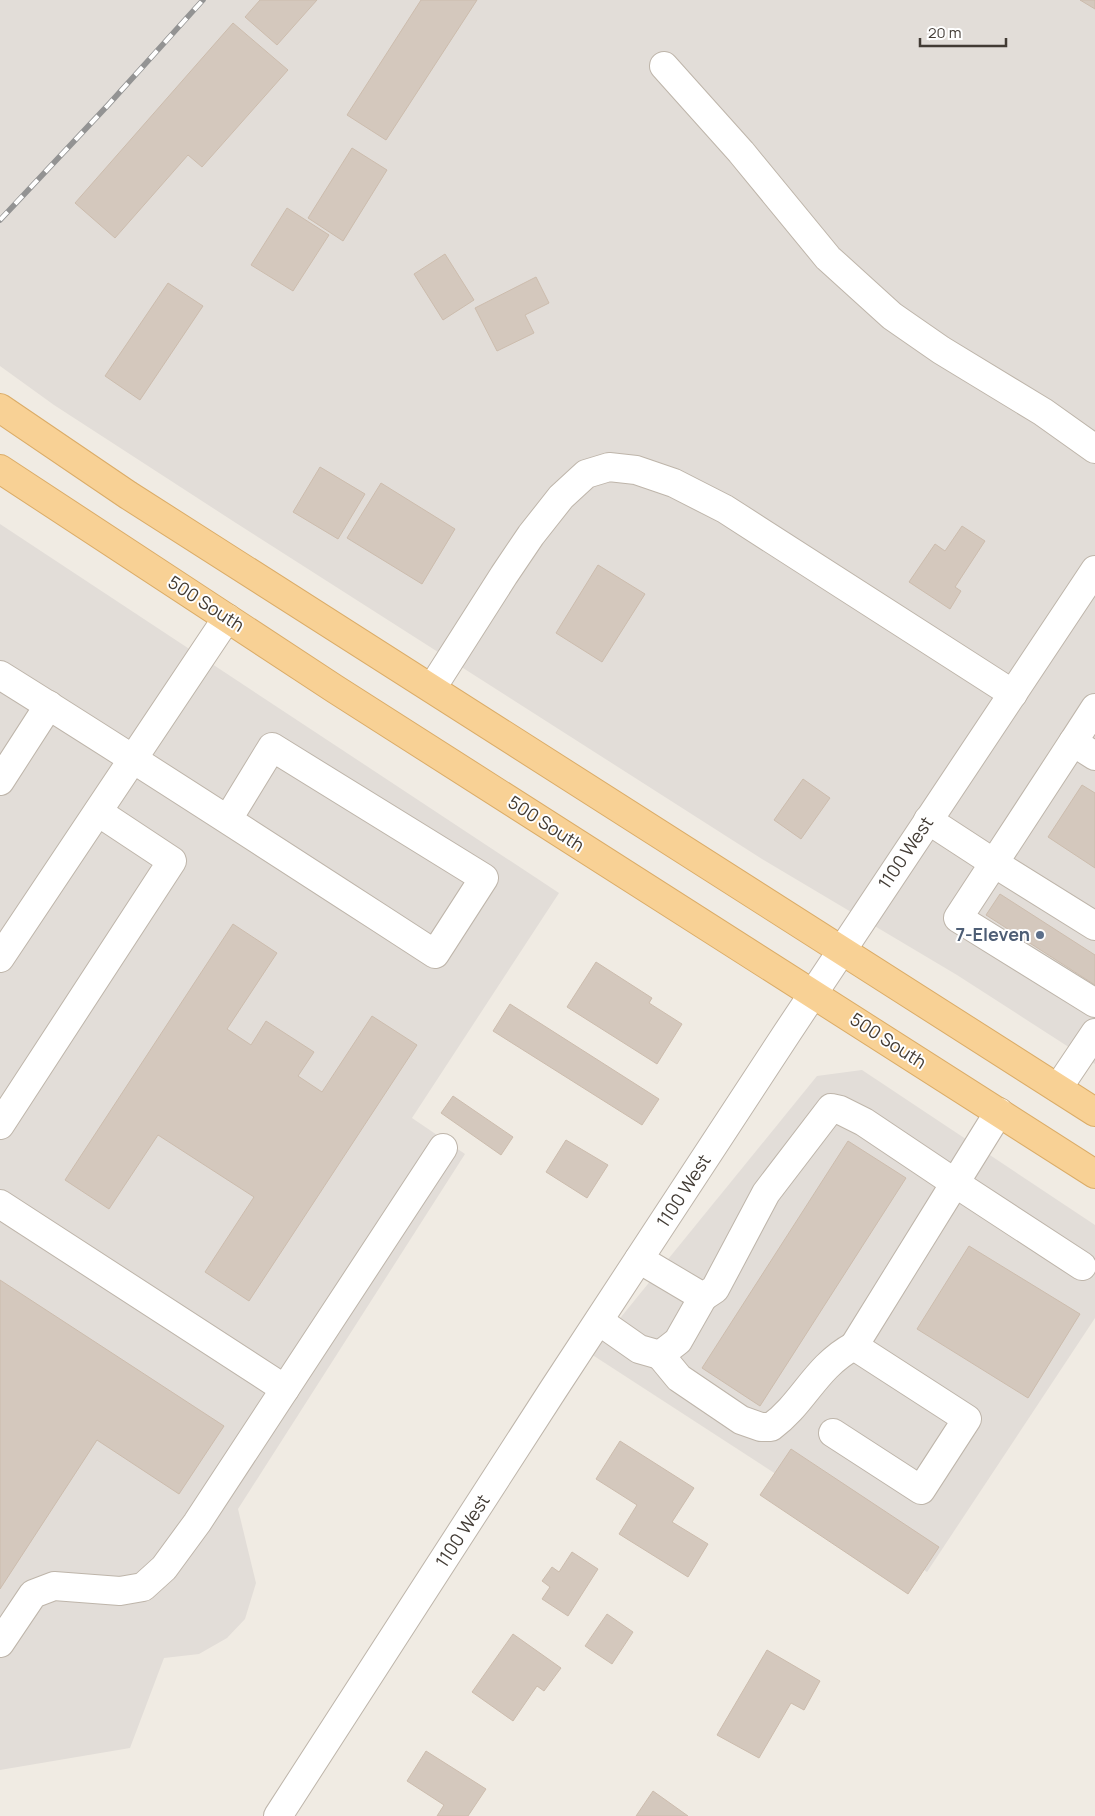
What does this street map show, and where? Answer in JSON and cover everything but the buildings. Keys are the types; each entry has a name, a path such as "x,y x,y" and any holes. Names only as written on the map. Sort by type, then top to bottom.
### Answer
{"main road":[{"path":"0,408 128,495 1095,1112"},
{"name":"500 South","path":"0,468 524,811 1095,1174"}],"street":[{"path":"664,66 740,152 828,258 892,316 941,350 1043,412 1095,449"},
{"path":"432,688 504,575 555,505 586,474 609,466 636,470 674,483 724,509 1013,694"},
{"name":"1100 West","path":"278,1816 639,1259 1095,570"},
{"path":"0,958 227,618"},
{"path":"0,675 133,758 435,954 484,878 272,747 228,819"},
{"path":"0,781 49,705"},
{"path":"1095,708 1084,749 994,863 958,918 1095,1004"},
{"path":"0,1125 172,861 98,812"},
{"path":"928,820 1095,926"},
{"path":"1058,1088 1095,1033"},
{"path":"660,1355 678,1341 703,1297 715,1289 766,1193 831,1108 840,1110 864,1122 1082,1266"},
{"path":"598,1322 639,1349 660,1355 679,1378 741,1420 761,1427 772,1427 790,1410 826,1366 839,1354 854,1346 999,1112"},
{"path":"0,1643 33,1594 54,1586 120,1592 144,1587 164,1568 197,1523 443,1148"},
{"path":"0,1204 285,1389"},
{"path":"639,1259 703,1297"},
{"path":"833,1434 921,1490 967,1419 854,1346"}],"shaded area":[{"path":"0,0 1095,0 1095,1064 957,975 762,859 236,523 54,405 0,366"},
{"path":"0,524 559,893 412,1118 465,1154 238,1509 256,1583 245,1619 227,1638 199,1654 164,1658 130,1748 0,1770"},
{"path":"862,1070 1095,1225 1095,1318 927,1572 591,1354 817,1076"}],"railway":[{"path":"0,220 203,0"}],"place":[{"name":"7-Eleven","path":"1040,935"}]}
